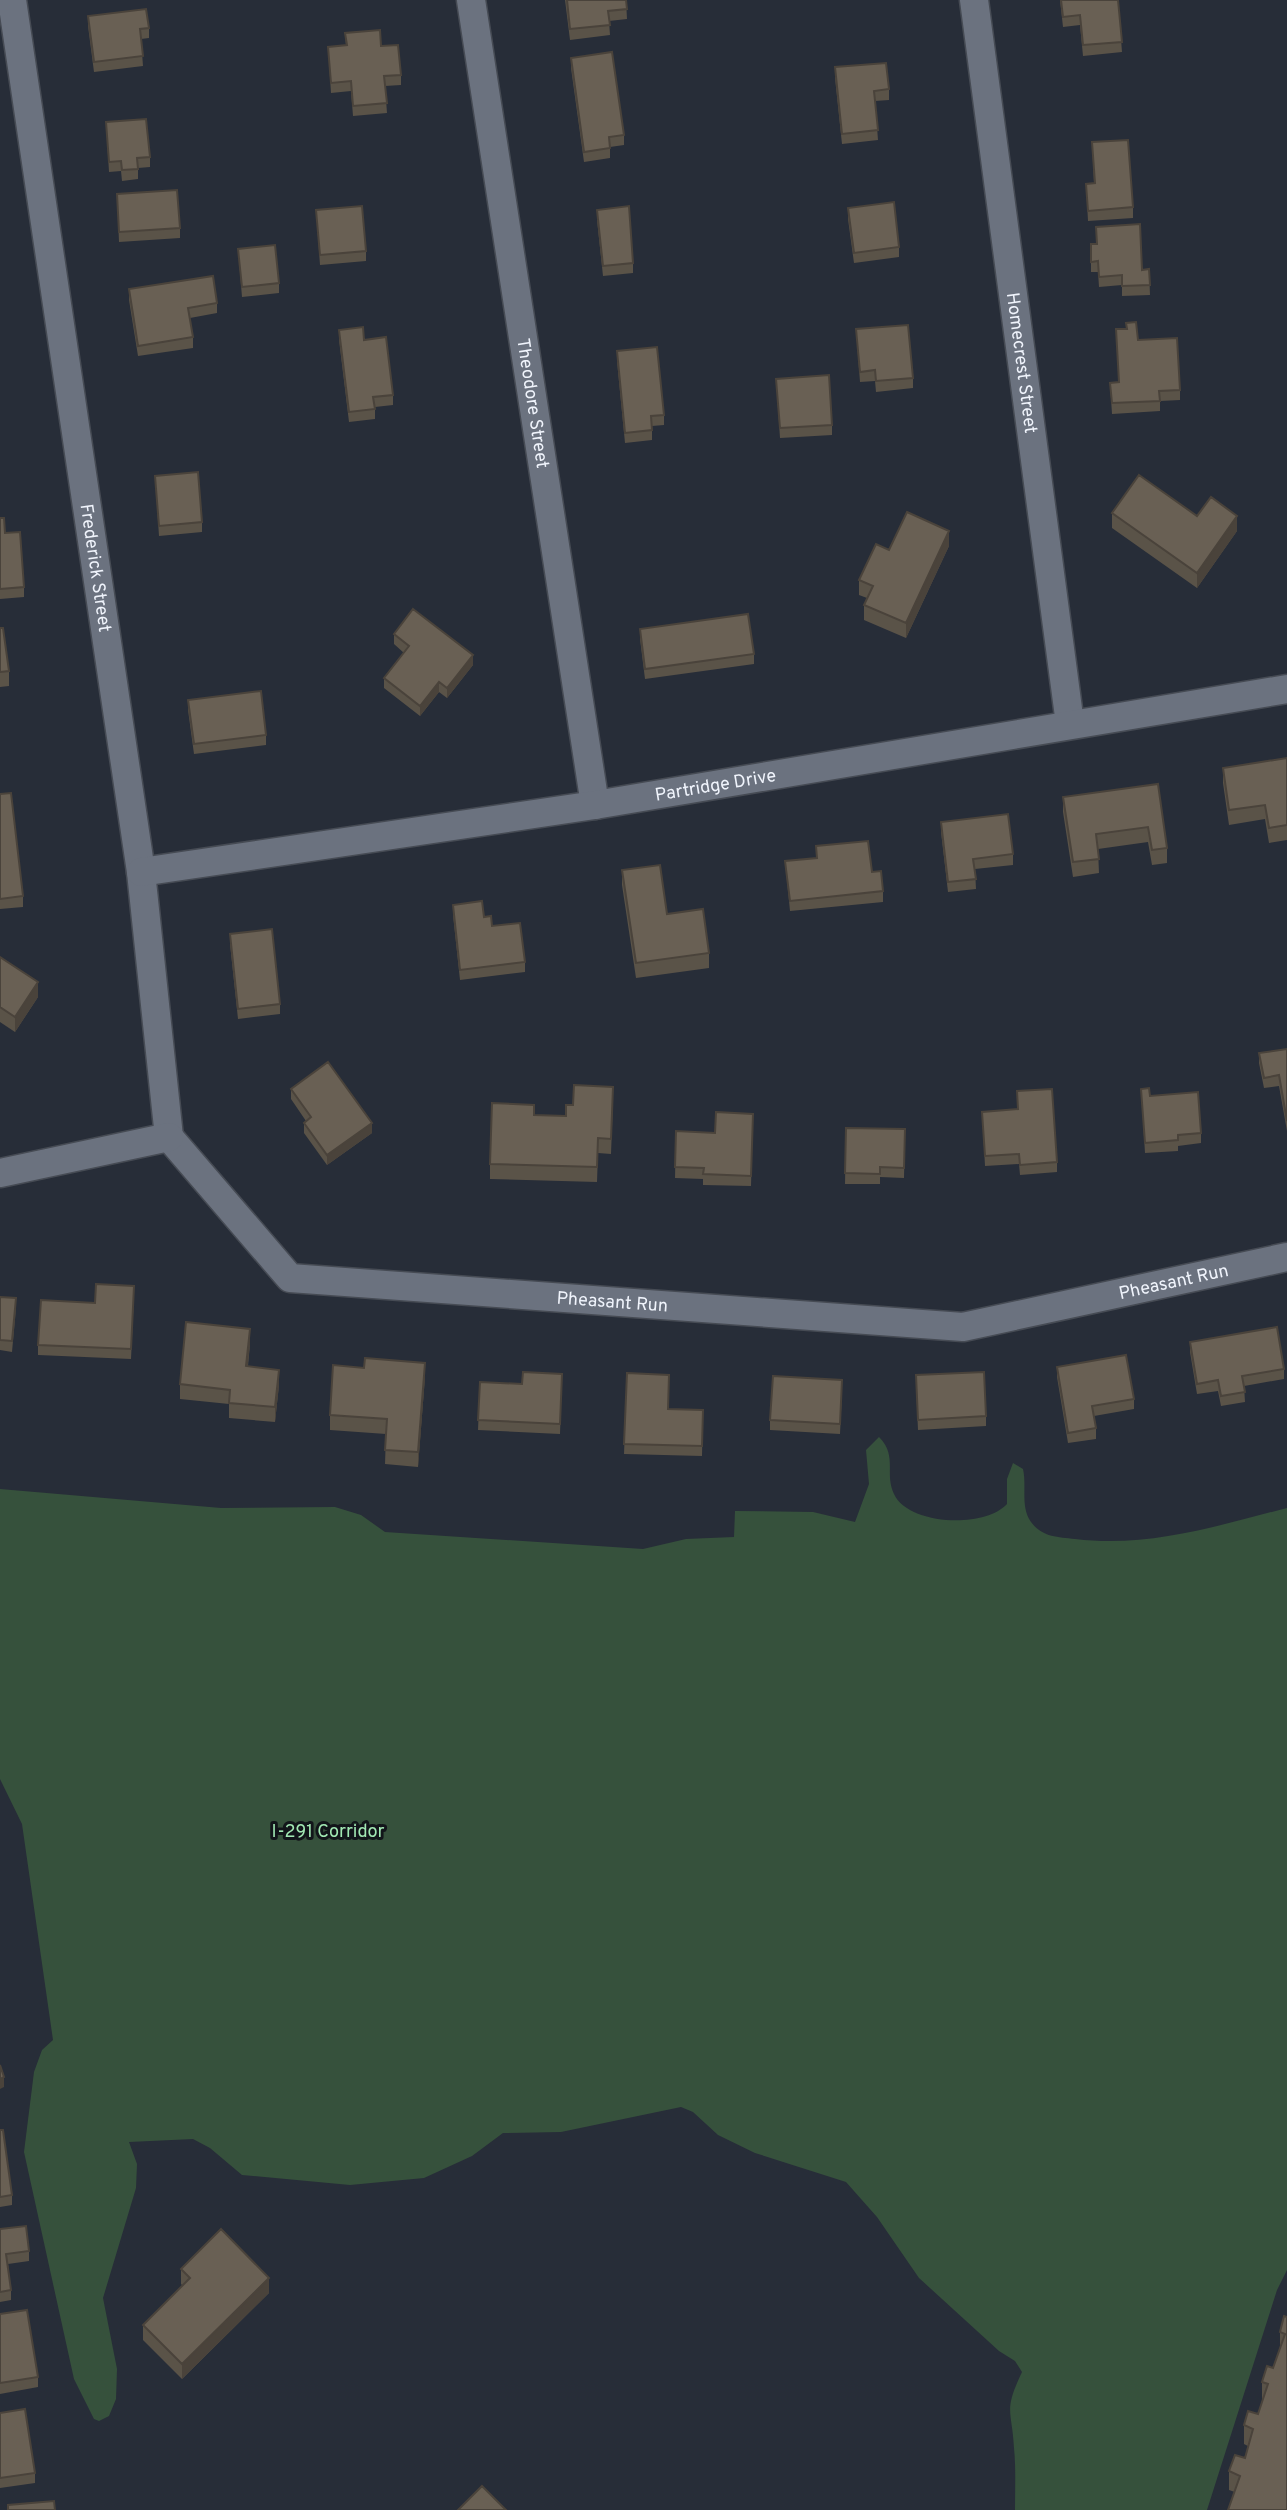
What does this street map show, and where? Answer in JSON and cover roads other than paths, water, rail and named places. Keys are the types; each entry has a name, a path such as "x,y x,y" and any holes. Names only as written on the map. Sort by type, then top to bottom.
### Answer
{"street":[{"name":"Frederick Street","path":"12,0 141,872 169,1137"},
{"name":"Theodore Street","path":"471,0 595,805"},
{"name":"Homecrest Street","path":"974,0 1070,724"},
{"name":"Partridge Drive","path":"141,872 595,805 1287,689"},
{"path":"0,1172 169,1137"},
{"name":"Pheasant Run","path":"169,1137 290,1278 963,1327 1287,1257"}],"park label":[{"name":"I-291 Corridor","path":"328,1831"}]}
